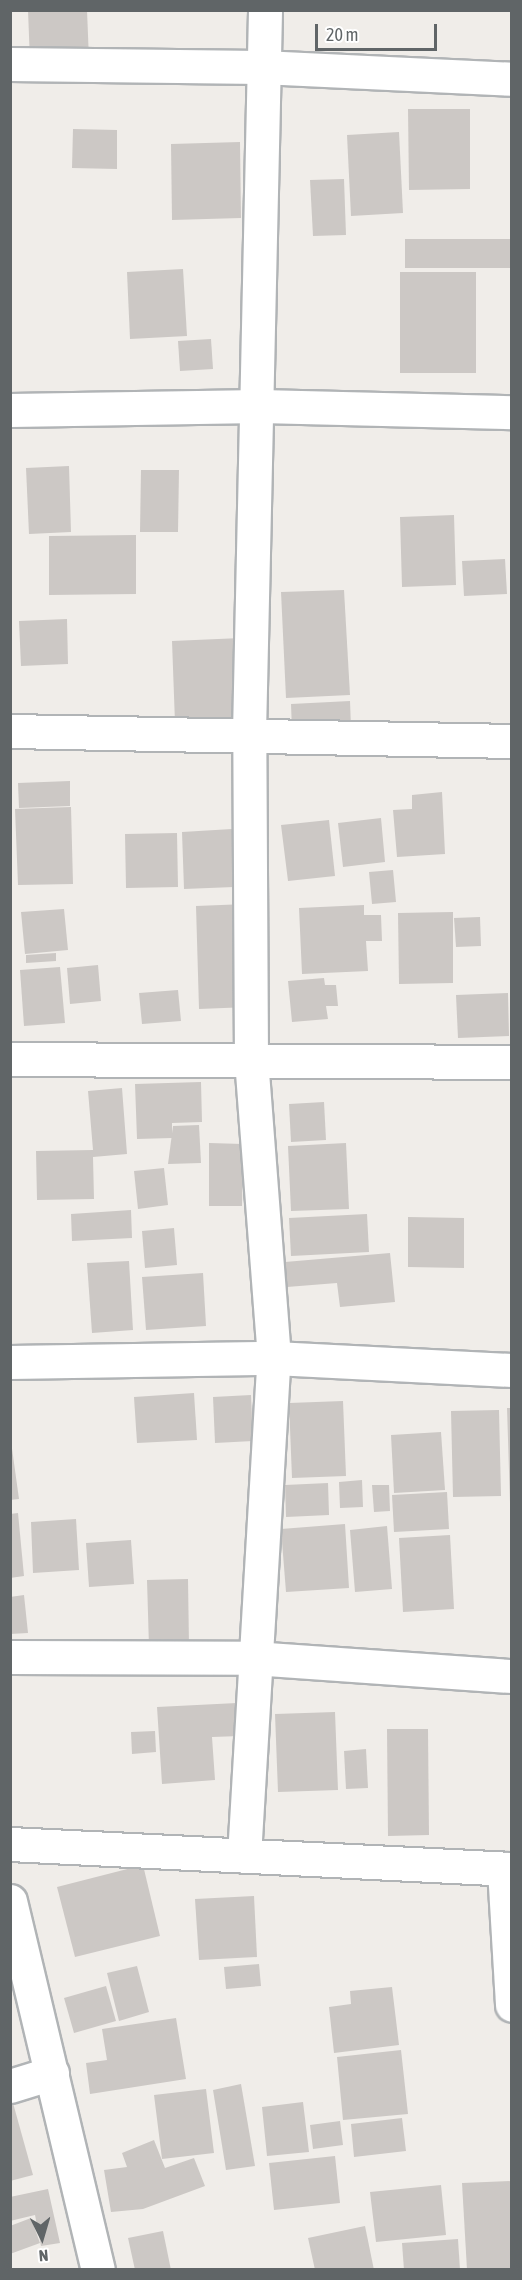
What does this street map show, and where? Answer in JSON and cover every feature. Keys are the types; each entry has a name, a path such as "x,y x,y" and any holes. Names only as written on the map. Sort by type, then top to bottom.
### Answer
{"street":[{"path":"244,1856 253,1659 274,1358 251,1061 249,733 260,406 261,67 265,10"},
{"path":"10,64 261,67 512,79"},
{"path":"10,410 260,406 512,412"},
{"path":"10,731 249,733 512,741"},
{"path":"10,1059 512,1062"},
{"path":"10,1362 274,1358 512,1371"},
{"path":"10,1657 253,1659 512,1676"},
{"path":"10,1844 508,1869 512,2005"},
{"path":"10,1901 98,2270"},
{"path":"10,2085 52,2073"}],"building":[{"path":"28,10 87,10 89,60 30,62"},
{"path":"408,109 470,109 470,189 409,190"},
{"path":"73,129 117,130 117,169 72,168"},
{"path":"399,132 403,213 351,216 347,135"},
{"path":"240,142 241,218 172,220 171,144"},
{"path":"344,179 346,235 313,236 310,180"},
{"path":"405,239 512,239 512,268 405,268"},
{"path":"183,269 187,336 130,339 127,272"},
{"path":"400,272 476,272 476,373 400,373"},
{"path":"211,339 213,369 180,371 178,341"},
{"path":"69,466 71,532 29,534 26,468"},
{"path":"141,470 179,470 178,532 140,532"},
{"path":"454,515 456,585 402,587 400,517"},
{"path":"136,535 136,594 49,595 49,536"},
{"path":"505,559 507,594 464,596 462,561"},
{"path":"344,590 350,695 286,698 281,592"},
{"path":"67,619 68,664 21,666 19,621"},
{"path":"241,638 244,720 175,723 172,641"},
{"path":"350,701 351,728 292,731 291,704"},
{"path":"70,781 70,806 19,808 18,783"},
{"path":"442,792 445,854 397,857 393,810 412,809 412,795"},
{"path":"71,807 73,884 18,885 15,809"},
{"path":"381,818 385,862 343,867 338,823"},
{"path":"329,820 335,876 288,881 281,825"},
{"path":"232,829 234,887 184,889 182,832"},
{"path":"177,833 178,887 126,888 125,834"},
{"path":"393,870 396,902 372,904 369,872"},
{"path":"246,904 249,1007 199,1009 196,906"},
{"path":"364,905 364,915 381,915 382,941 366,941 368,971 302,974 299,908"},
{"path":"64,909 68,950 25,954 21,912"},
{"path":"453,912 453,983 399,984 398,913"},
{"path":"480,917 481,946 456,947 454,918"},
{"path":"56,953 56,961 26,963 26,955"},
{"path":"98,965 101,1001 70,1004 67,968"},
{"path":"60,967 65,1023 24,1026 20,970"},
{"path":"324,978 325,985 336,985 338,1006 326,1006 328,1019 292,1022 288,981"},
{"path":"178,990 181,1021 142,1024 139,993"},
{"path":"508,993 509,1036 458,1038 456,995"},
{"path":"201,1082 202,1122 172,1123 172,1138 137,1139 135,1084"},
{"path":"122,1088 127,1154 93,1157 94,1199 37,1200 36,1151 93,1150 88,1091"},
{"path":"324,1102 326,1140 291,1142 289,1104"},
{"path":"199,1125 201,1163 168,1164 173,1126"},
{"path":"209,1143 243,1144 242,1206 209,1206"},
{"path":"346,1143 349,1209 291,1211 288,1146"},
{"path":"164,1168 168,1205 138,1209 134,1171"},
{"path":"131,1210 132,1238 72,1241 71,1214"},
{"path":"367,1214 369,1252 291,1256 289,1218"},
{"path":"408,1217 464,1218 464,1268 408,1267"},
{"path":"174,1228 177,1265 145,1268 142,1231"},
{"path":"390,1253 395,1302 340,1307 337,1283 287,1287 285,1262"},
{"path":"129,1261 133,1330 92,1333 87,1263"},
{"path":"203,1273 206,1326 146,1330 142,1277"},
{"path":"194,1393 197,1440 137,1443 134,1397"},
{"path":"251,1395 253,1441 215,1443 213,1397"},
{"path":"343,1401 346,1476 292,1478 289,1403"},
{"path":"507,1408 512,1408 512,1504 510,1504"},
{"path":"499,1410 501,1496 453,1497 451,1411"},
{"path":"441,1432 445,1490 394,1493 391,1435"},
{"path":"10,1434 19,1499 10,1500"},
{"path":"362,1480 363,1507 340,1508 339,1482"},
{"path":"328,1483 329,1515 286,1517 285,1485"},
{"path":"372,1485 389,1485 390,1511 374,1512"},
{"path":"447,1492 449,1529 394,1532 392,1495"},
{"path":"18,1513 24,1576 10,1578 10,1514"},
{"path":"76,1519 79,1570 33,1573 31,1522"},
{"path":"345,1524 349,1588 286,1592 281,1529"},
{"path":"387,1526 392,1589 355,1592 350,1530"},
{"path":"450,1535 454,1609 403,1612 399,1538"},
{"path":"131,1540 134,1584 89,1587 86,1543"},
{"path":"188,1579 189,1646 149,1647 147,1580"},
{"path":"24,1595 28,1633 10,1634 10,1597"},
{"path":"237,1703 240,1736 212,1737 215,1780 162,1784 157,1707"},
{"path":"335,1712 338,1790 278,1792 275,1714"},
{"path":"387,1729 428,1729 429,1835 388,1836"},
{"path":"155,1731 156,1752 132,1754 131,1732"},
{"path":"366,1749 368,1788 346,1789 344,1751"},
{"path":"143,1865 160,1936 75,1957 57,1887"},
{"path":"254,1896 257,1957 199,1960 195,1899"},
{"path":"259,1964 261,1986 226,1989 224,1967"},
{"path":"137,1966 149,2012 119,2021 107,1973"},
{"path":"106,1986 116,2021 74,2033 64,1998"},
{"path":"392,1987 399,2045 334,2053 329,2007 351,2004 350,1991"},
{"path":"176,2018 186,2079 90,2094 86,2063 107,2060 102,2029"},
{"path":"401,2050 408,2114 343,2120 337,2057"},
{"path":"241,2084 255,2166 226,2170 213,2090"},
{"path":"206,2089 214,2153 162,2159 154,2095"},
{"path":"303,2102 309,2152 267,2156 262,2107"},
{"path":"13,2103 33,2175 10,2181 10,2104"},
{"path":"402,2118 406,2151 354,2157 351,2124"},
{"path":"340,2121 343,2145 313,2149 310,2125"},
{"path":"154,2140 165,2168 194,2158 205,2186 143,2209 111,2212 104,2170 127,2167 122,2153"},
{"path":"335,2156 340,2203 274,2210 269,2163"},
{"path":"512,2181 512,2270 467,2270 462,2183"},
{"path":"441,2185 446,2235 376,2242 370,2192"},
{"path":"48,2189 60,2243 41,2246 35,2215 10,2221 10,2197"},
{"path":"31,2218 40,2243 10,2254 10,2226"},
{"path":"365,2226 374,2270 315,2270 308,2238"},
{"path":"163,2231 171,2270 135,2270 128,2238"},
{"path":"458,2239 460,2270 404,2270 402,2243"}]}
